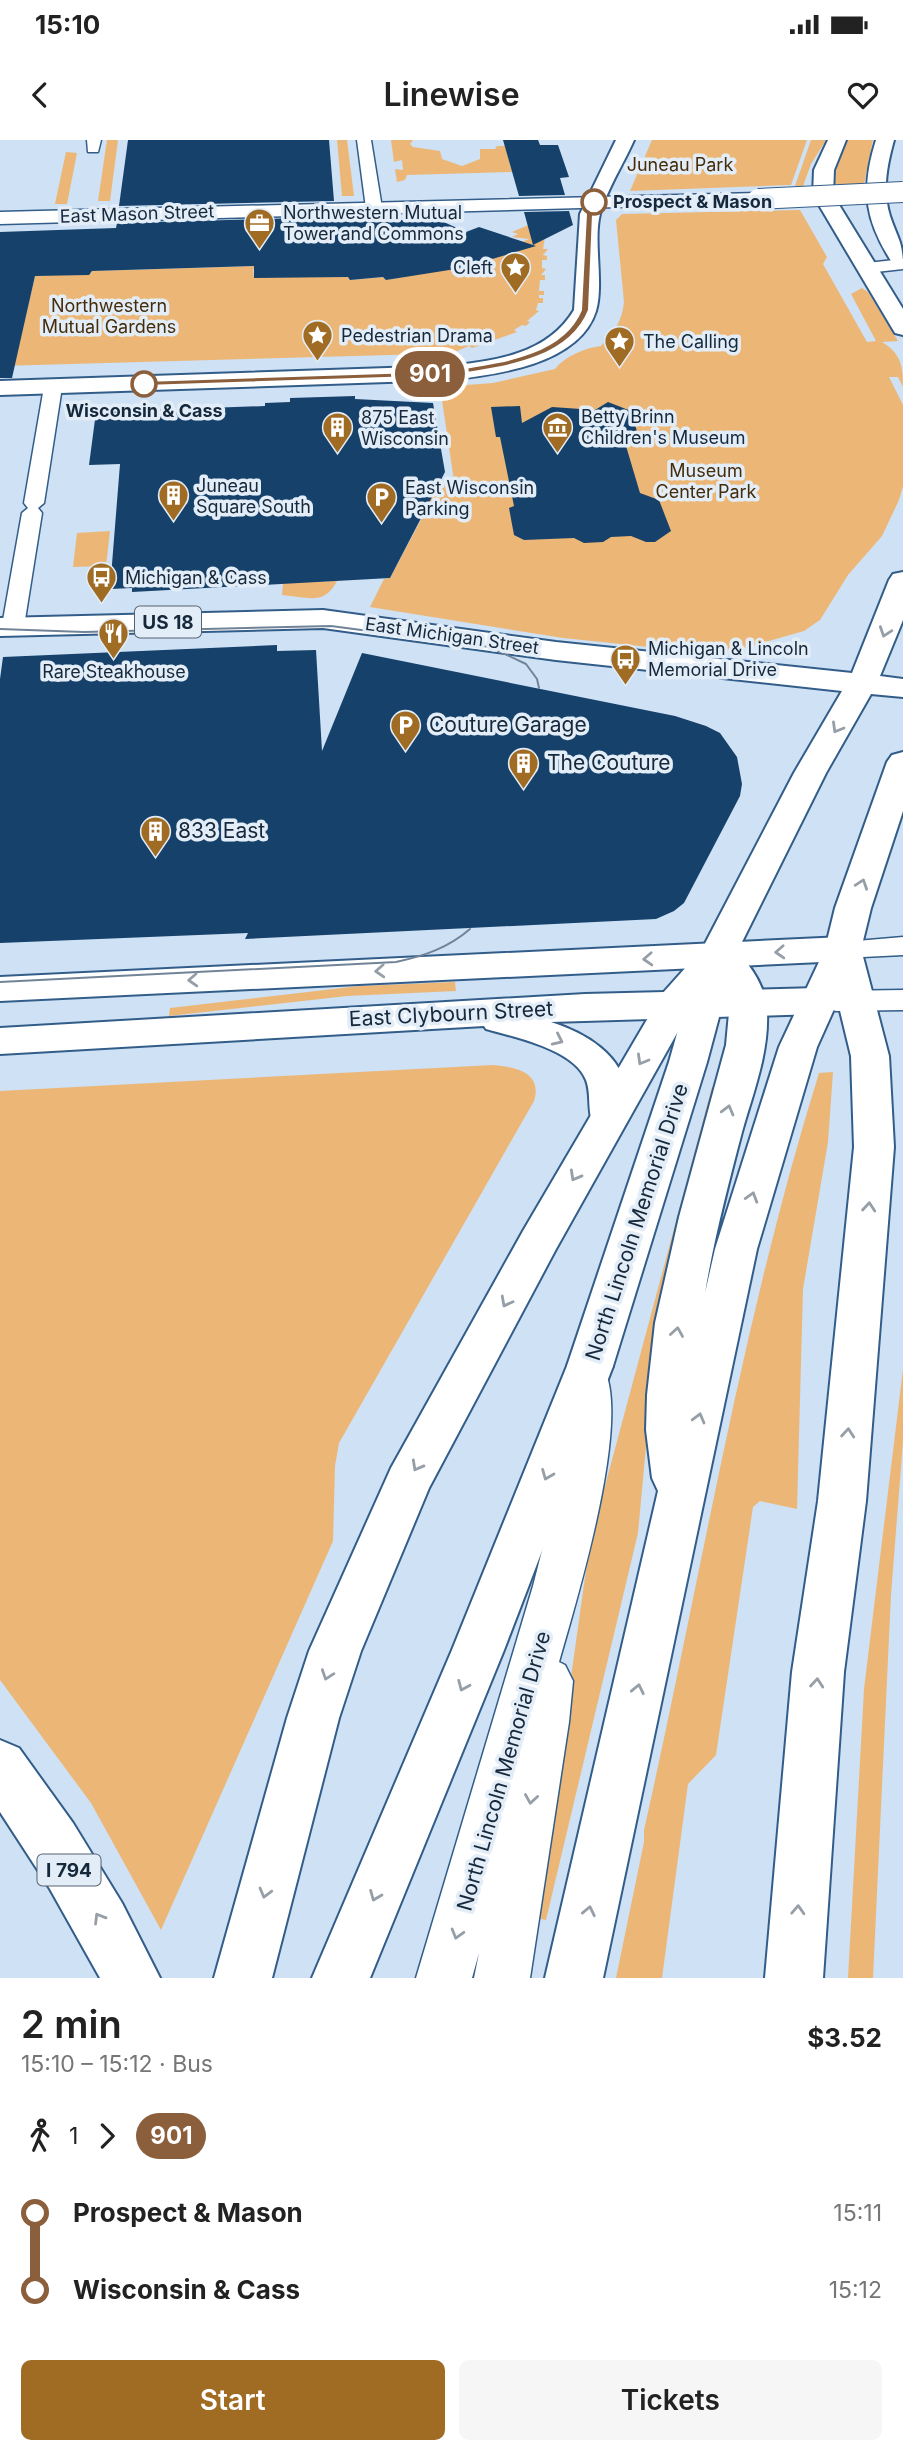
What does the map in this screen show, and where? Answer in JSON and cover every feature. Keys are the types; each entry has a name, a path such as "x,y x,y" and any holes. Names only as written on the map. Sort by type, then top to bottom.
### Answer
{"main road":[{"path":"0,388 458,372 516,361 552,347 581,321 585,310 590,214 625,140"},
{"path":"837,140 824,170 823,195 903,328"},
{"path":"885,140 874,200 887,238 903,263"},
{"path":"243,1978 306,1743 335,1651 408,1482 609,1117 690,1003 717,955 810,773 877,656 903,580"},
{"name":"East Michigan Street","path":"7,626 324,619 556,651 903,688"},
{"path":"574,1978 736,1249 798,1047 837,1001 842,949 853,908 903,762"},
{"path":"0,989 842,949"},
{"path":"679,1497 669,1432 673,1352 680,1308 711,1173 748,1036 747,1002 738,975 729,963 717,955"},
{"path":"794,1978 818,1672 842,1501 874,1147 870,1056 837,1001"},
{"name":"East Clybourn Street","path":"0,1041 205,1031 470,1012 690,1003 837,1001"},
{"name":"North Lincoln Memorial Drive","path":"590,1366 690,1003"},
{"path":"470,1012 534,1029 588,1056 605,1079 609,1117"},
{"path":"341,1978 478,1650 590,1366"},
{"name":"I 794","path":"0,1766 47,1833 114,1943 131,1978"}],"street":[{"path":"364,140 374,208"},
{"name":"East Mason Street","path":"0,218 903,192"},
{"path":"870,274 903,263"},
{"path":"870,274 903,282"},
{"path":"7,626 33,508 53,387"},
{"path":"842,949 903,946"},
{"name":"East Clybourn Street","path":"837,1001 903,1000"},
{"name":"North Lincoln Memorial Drive","path":"444,1978 557,1586 586,1464 590,1366"},
{"path":"502,1978 544,1722 557,1586"}],"green space":[{"path":"107,140 118,140 110,201 98,201"},
{"path":"337,140 347,140 354,196 342,196"},
{"path":"391,140 413,140 410,144 413,147 440,151 442,159 462,166 480,159 480,149 505,146 512,172 407,175 405,180 397,182 395,169 403,170 402,160 394,162"},
{"name":"Juneau Park","path":"652,140 807,140 791,185 630,191"},
{"path":"811,140 826,140 811,164 803,186 795,186"},
{"path":"848,140 873,140 864,184 835,184 837,162"},
{"path":"66,152 77,153 67,204 55,204"},
{"name":"Museum Center Park","path":"800,210 827,257 823,264 867,342 876,341 851,294 862,288 868,292 898,341 882,342 894,351 902,368 903,380 903,387 898,377 889,377 903,405 903,486 899,500 882,536 848,575 820,620 804,631 731,652 707,653 563,638 370,607 384,579 390,578 424,514 337,502 439,481 454,481 440,387 493,383 555,369 576,353 601,346 617,326 623,309 616,220 622,214"},
{"name":"Northwestern Mutual Gardens","path":"540,220 545,237 543,249 548,249 543,255 547,256 547,260 542,260 542,268 546,269 541,275 545,275 545,280 540,280 539,291 544,291 544,295 539,295 539,298 543,298 543,303 538,303 536,310 539,311 527,321 530,322 526,326 522,325 514,330 517,332 472,348 469,346 457,351 426,354 0,366 0,355 20,341 36,272 91,273 256,266 253,270 254,277 347,275 350,280 385,277 386,280 441,269 512,246 529,239 512,237 518,234 512,232"},
{"path":"110,531 106,566 73,567 77,533"},
{"path":"337,581 327,594 321,597 282,595 283,583"},
{"path":"455,982 456,991 347,996 169,1016 170,1008 359,986"},
{"path":"493,1065 510,1067 531,1077 536,1091 534,1101 339,1443 335,1466 333,1541 161,1930 91,1803 0,1680 0,1091"},
{"path":"833,1072 828,1142 803,1289 797,1509 760,1501 753,1507 716,1755 688,1784 662,1978 616,1978 644,1842 644,1830 724,1449 767,1260 819,1073"},
{"path":"712,1087 717,1089 655,1350 638,1533 546,1920 537,1918 590,1542"},
{"path":"903,1369 903,1441 891,1595 873,1978 848,1978 864,1689"}],"building":[{"path":"128,140 329,140 334,201 119,206"},
{"path":"503,140 538,140 540,145 558,145 569,177 560,178 565,195 519,196"},
{"path":"569,211 573,225 533,245 524,212"},
{"name":"Northwestern Mutual Tower and Commons","path":"336,217 336,222 437,219 466,232 479,227 536,246 462,268 386,280 383,277 350,280 348,277 254,278 254,266 92,271 89,275 35,276 12,378 0,378 0,232 116,228 117,223"},
{"path":"355,396 355,399 433,403 445,472 390,578 132,592 132,588 110,589 120,464 89,465 96,412 265,406 265,403 290,402 290,398"},
{"path":"608,402 631,411 639,438 626,446 640,493 659,500 671,531 655,542 646,542 631,536 584,543 574,538 524,540 514,535 509,508 514,506 491,407 520,406 522,423 552,407 595,410"},
{"path":"277,645 277,651 316,650 322,751 362,653 675,716 706,726 720,733 737,757 742,784 740,796 684,903 656,919 245,939 248,933 0,943 0,679 3,657"}],"tram line":[{"path":"0,629 84,632 331,626 490,647 526,664 537,679 539,688"},
{"path":"0,982 396,962 435,950 470,929"}],"bus line":[{"name":"901","path":"144,384 447,373 516,361 552,347 564,340 581,321 585,310 590,214 594,202"}],"place":[{"name":"Prospect & Mason","path":"594,202"},
{"name":"Northwestern Mutual Tower and Commons","path":"260,250"},
{"name":"Cleft","path":"516,295"},
{"name":"Pedestrian Drama","path":"318,363"},
{"name":"The Calling","path":"620,369"},
{"name":"Wisconsin & Cass","path":"144,384"},
{"name":"Betty Brinn Children's Museum","path":"558,454"},
{"name":"875 East Wisconsin","path":"338,455"},
{"name":"Juneau Square South","path":"173,523"},
{"name":"East Wisconsin Parking","path":"382,525"},
{"name":"Michigan & Cass","path":"102,605"},
{"name":"Rare Steakhouse","path":"114,661"},
{"name":"Michigan & Lincoln Memorial Drive","path":"625,686"},
{"name":"Couture Garage","path":"406,752"},
{"name":"The Couture","path":"524,790"},
{"name":"833 East","path":"155,858"}]}
